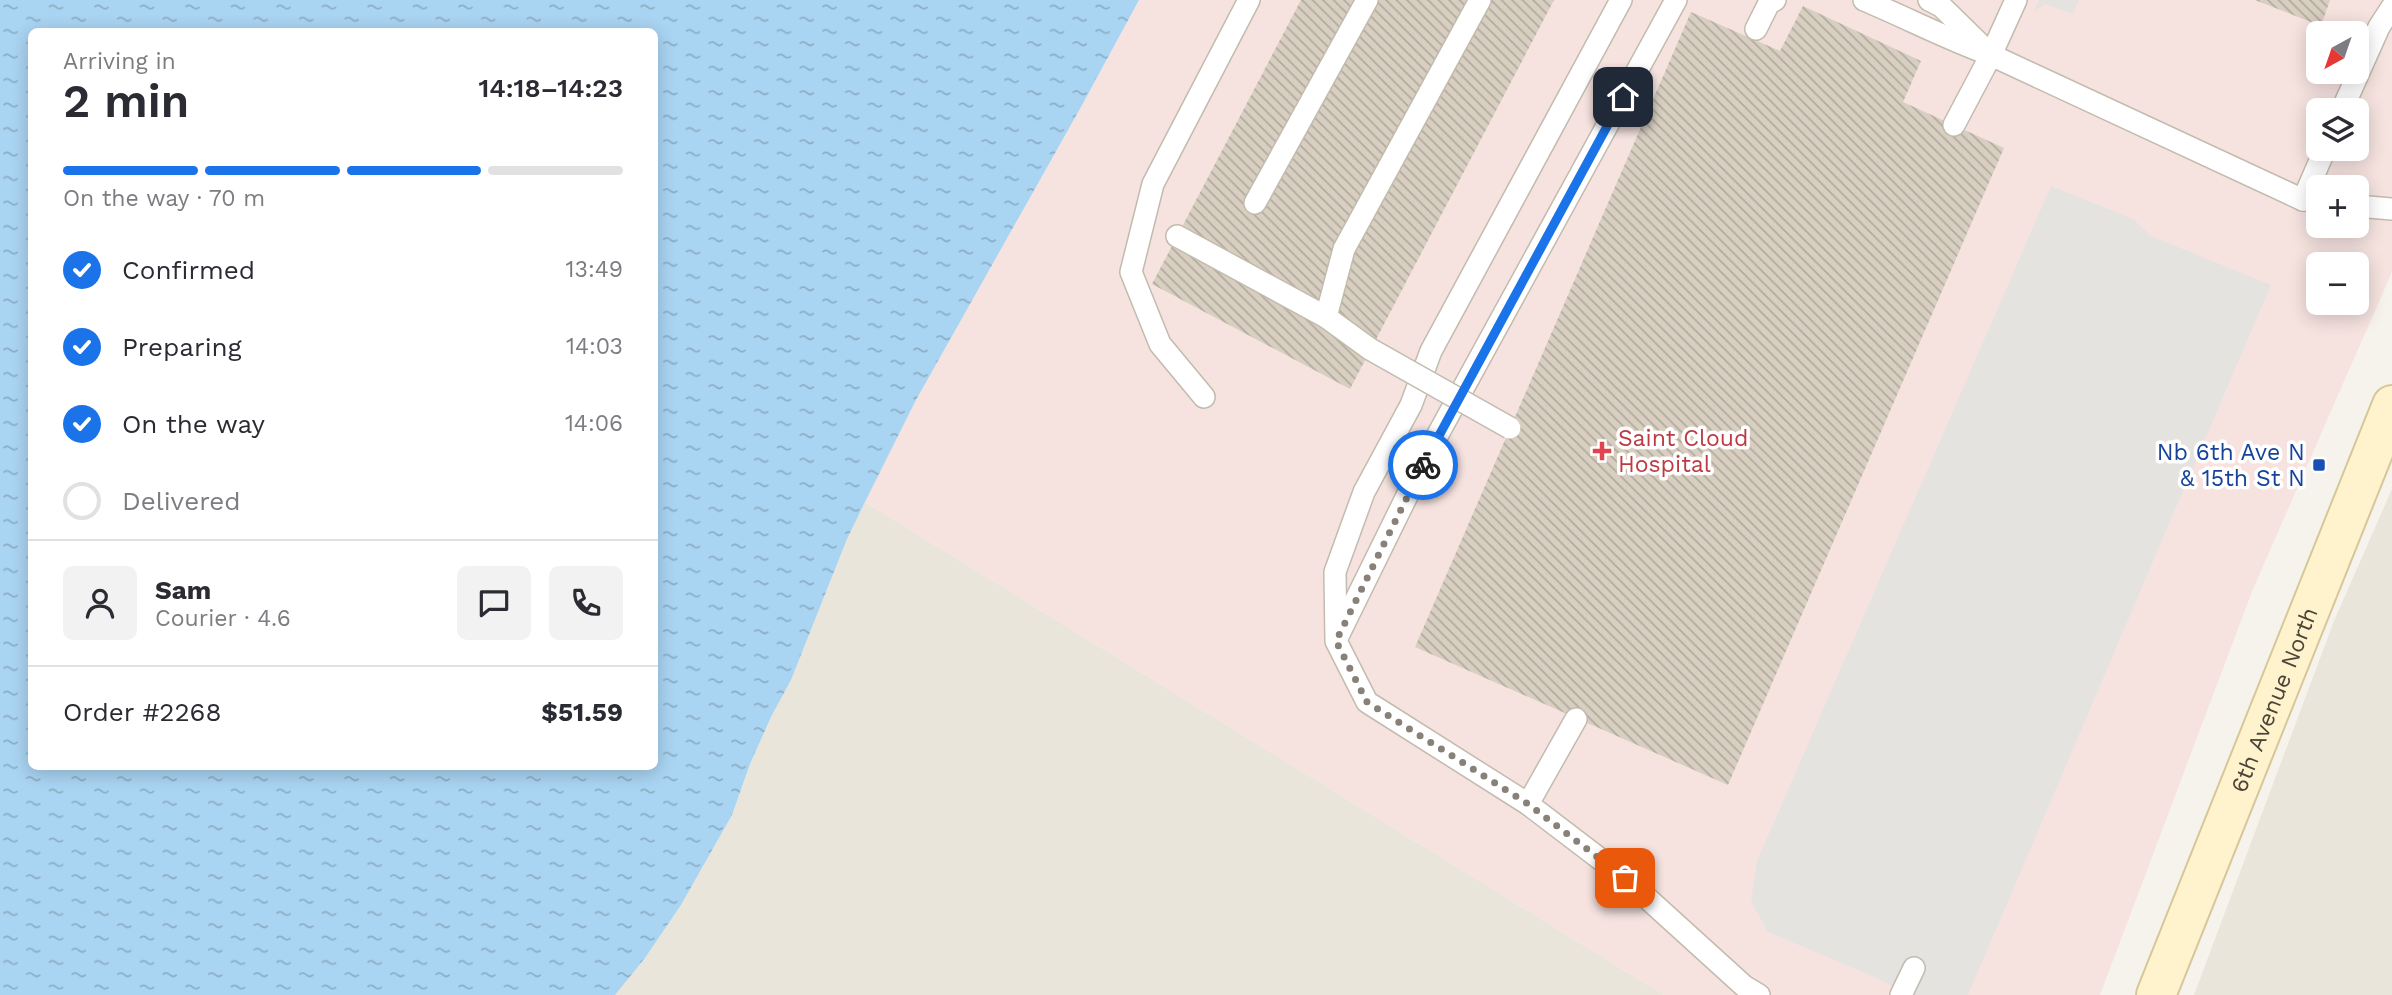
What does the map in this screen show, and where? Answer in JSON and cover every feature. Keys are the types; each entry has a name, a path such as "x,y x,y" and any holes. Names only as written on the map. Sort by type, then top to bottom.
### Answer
{"street":[{"name":"6th Avenue North","path":"2156,995 2392,405"}],"lane":[{"path":"1203,397 1160,344 1131,272 1153,184 1249,0"},
{"path":"1255,203 1367,0"},
{"path":"1326,317 1344,249 1480,0"},
{"path":"1621,0 1431,351 1411,405 1364,492 1335,572 1336,641 1367,702 1528,804 1625,878 1744,986 1759,995"},
{"path":"1336,641 1431,447 1676,0"},
{"path":"1756,29 1769,3 1775,0"},
{"path":"1864,0 2306,199"},
{"path":"1929,0 1941,6 1991,55"},
{"path":"1954,125 1991,55 2015,0"},
{"path":"2347,98 2379,27 2392,7"},
{"path":"2369,207 2392,209"},
{"path":"1177,236 1326,317 1370,349 1510,428"},
{"path":"1528,804 1576,719"},
{"path":"1901,995 1914,968"}],"shaded area":[{"name":"Saint Cloud Hospital","path":"1139,0 2392,0 2392,272 2253,589 2100,995 1664,995 865,502 916,400"},
{"path":"2039,0 2079,0 2073,14 2045,4 2034,11"},
{"path":"2051,186 2133,219 2151,236 2271,285 1968,995 1907,995 1879,979 1768,932 1751,902 1757,861"},
{"path":"2392,489 2392,995 2194,995 2334,621"},
{"path":"865,502 1664,995 615,995 645,958 681,905 732,815 750,764 791,680 847,539"}],"water":[{"path":"0,0 1139,0 916,400 865,502 847,539 791,680 750,764 732,815 681,905 645,958 615,995 0,995"}],"building":[{"path":"1301,0 1554,0 1350,389 1152,284"},
{"path":"2255,0 2330,0 2323,21 2308,21"},
{"path":"1803,6 1921,61 1903,102 2004,148 1728,785 1415,647 1691,12 1780,51"}],"way so far":[{"path":"1423,465 1336,641 1367,702 1528,804 1625,878"}],"place":[{"name":"Saint Cloud Hospital","path":"1602,451"},
{"name":"Nb 6th Ave N & 15th St N","path":"2319,465"}],"route":[{"path":"1423,465 1623,97"}]}
